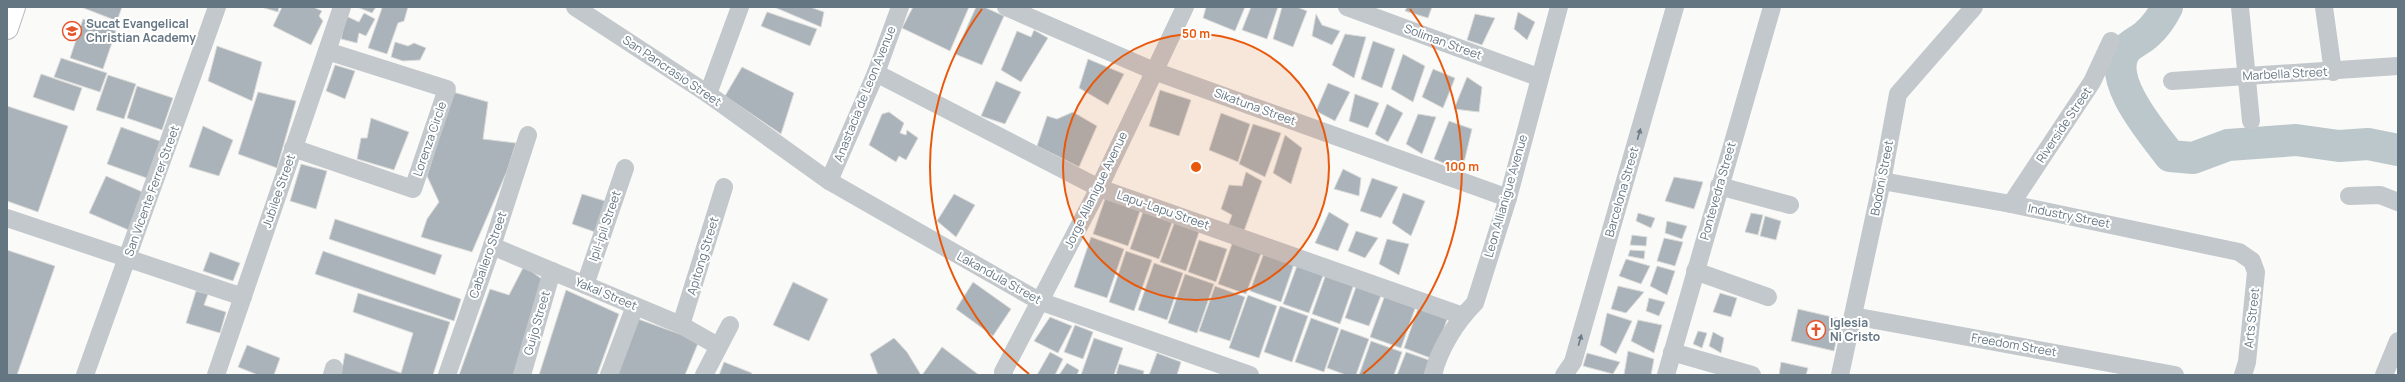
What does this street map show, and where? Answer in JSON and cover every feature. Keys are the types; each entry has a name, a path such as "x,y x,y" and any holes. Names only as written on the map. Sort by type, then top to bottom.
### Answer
{"main road":[{"path":"7,28 14,7"}],"street":[{"name":"San Vicente Ferrer Street","path":"85,375 217,7"},
{"name":"Jubilee Street","path":"216,375 342,7"},
{"name":"San Pancrasio Street","path":"575,7 708,94 769,138"},
{"path":"708,94 740,7"},
{"name":"Anastacia de Leon Avenue","path":"830,181 876,73 900,7"},
{"name":"Sikatuna Street","path":"1006,7 1154,72 1508,198"},
{"name":"Jorge Allanigue Avenue","path":"1002,374 1099,188 1185,7"},
{"name":"Soliman Street","path":"1347,7 1538,77"},
{"name":"Leon Allianigue Avenue","path":"1433,375 1436,363 1462,316 1475,303 1508,198 1538,77 1559,7"},
{"name":"Barcelona Street","path":"1564,375 1573,362 1675,7"},
{"name":"Pontevedra Street","path":"1666,375 1719,186 1772,7"},
{"name":"Bodoni Street","path":"1840,375 1882,182 1898,94 1974,7"},
{"path":"2240,7 2251,122"},
{"path":"2324,7 2333,72"},
{"name":"Riverside Street","path":"2011,204 2092,82 2111,42"},
{"name":"Lorenza Circle","path":"293,148 413,188 448,89 327,51"},
{"name":"Marbella Street","path":"2172,81 2333,72 2398,66"},
{"name":"Lapu-Lapu Street","path":"876,73 1099,188 1462,316"},
{"name":"Caballero Street","path":"447,375 492,246 528,135"},
{"name":"Lakandula Street","path":"769,138 830,181 1039,301 1250,375"},
{"name":"Ipil-ipil Street","path":"585,285 625,168"},
{"name":"Industry Street","path":"1882,182 2011,204 2218,246 2239,252 2252,261"},
{"path":"1719,186 1790,205"},
{"name":"Apitong Street","path":"681,325 724,187"},
{"path":"2349,196 2380,195 2398,202 2398,209"},
{"path":"7,218 243,297"},
{"name":"Yakal Street","path":"492,246 681,325 718,346"},
{"name":"Arts Street","path":"2243,375 2247,362 2256,279 2256,272 2252,261"},
{"name":"Guijo Street","path":"522,375 552,271"},
{"path":"1695,271 1768,297"},
{"path":"608,375 635,306"},
{"name":"Freedom Street","path":"1853,316 2175,375"},
{"path":"704,375 730,325"},
{"path":"2384,375 2398,341"},
{"path":"1672,352 1752,375"}],"building":[{"path":"81,7 122,7 117,21"},
{"path":"261,7 279,7 278,12"},
{"path":"282,7 313,7 322,11 319,16 323,21 311,45 273,26"},
{"path":"357,7 376,7 372,13"},
{"path":"378,7 408,7 404,21 398,23 387,54 368,48 382,8"},
{"path":"774,7 810,7 824,12 821,27"},
{"path":"913,7 969,7 950,51 902,28"},
{"path":"976,7 984,7 1004,16 982,65 955,54"},
{"path":"1206,7 1245,7 1235,31 1203,18"},
{"path":"1251,7 1278,7 1267,39 1242,30"},
{"path":"1282,7 1297,7 1307,11 1293,47 1273,39"},
{"path":"1407,7 1432,7 1428,18 1405,11"},
{"path":"767,12 817,29 810,46 761,26"},
{"path":"1518,12 1535,22 1527,40 1514,29"},
{"path":"364,13 375,19 366,36 359,33 357,43 341,39 346,16 359,22"},
{"path":"1316,14 1322,25 1340,31 1332,45 1312,36"},
{"path":"1475,14 1495,18 1482,45 1467,40"},
{"path":"83,19 116,31 103,69 70,58"},
{"path":"1034,30 1048,38 1021,82 1001,70 1017,31 1031,37"},
{"path":"1345,34 1366,37 1354,78 1332,65"},
{"path":"1373,41 1395,49 1382,88 1361,79"},
{"path":"395,42 408,46 414,43 426,48 420,60 403,61 391,57"},
{"path":"217,46 262,62 252,101 208,81"},
{"path":"1403,54 1425,66 1413,102 1391,89"},
{"path":"61,58 107,73 100,92 54,77"},
{"path":"1088,59 1124,74 1108,105 1079,88"},
{"path":"335,65 355,71 345,99 326,91"},
{"path":"742,67 794,93 781,134 725,96"},
{"path":"1433,69 1455,78 1443,108 1422,97"},
{"path":"41,74 82,88 74,111 33,97"},
{"path":"108,75 136,84 124,119 96,110"},
{"path":"1467,77 1482,87 1479,112 1454,109"},
{"path":"996,81 1021,92 1005,124 981,116"},
{"path":"1328,83 1350,92 1335,121 1316,111"},
{"path":"137,86 173,98 162,130 127,118"},
{"path":"1160,90 1191,100 1179,136 1149,126"},
{"path":"258,92 296,101 277,168 238,154"},
{"path":"453,92 488,102 483,139 516,143 507,171 472,252 421,237 427,219 439,202 427,176"},
{"path":"1355,94 1379,103 1368,128 1349,121"},
{"path":"1387,104 1403,113 1388,142 1375,134"},
{"path":"7,106 68,126 38,212 7,201"},
{"path":"889,112 904,123 900,133 906,135 907,130 918,138 906,160 899,156 896,162 869,145 882,114"},
{"path":"1073,112 1097,126 1079,167 1037,146 1047,116 1057,119"},
{"path":"1221,113 1250,124 1238,162 1209,150"},
{"path":"1418,114 1436,117 1422,154 1406,144"},
{"path":"371,118 409,132 394,170 357,159 361,138 367,138"},
{"path":"1449,121 1472,129 1462,171 1434,159"},
{"path":"1253,124 1281,133 1265,177 1239,164"},
{"path":"203,126 233,140 219,176 189,167"},
{"path":"121,127 168,144 155,181 107,164"},
{"path":"1285,135 1302,148 1291,184 1273,173"},
{"path":"301,164 327,171 316,209 290,201"},
{"path":"1343,169 1361,178 1359,196 1334,189"},
{"path":"1246,172 1262,181 1244,231 1228,226 1232,215 1221,209 1229,185 1242,186"},
{"path":"106,176 147,194 131,231 89,213"},
{"path":"1674,177 1703,182 1694,209 1665,201"},
{"path":"1372,178 1398,187 1381,218 1360,211"},
{"path":"1107,193 1142,205 1128,246 1093,234"},
{"path":"1403,193 1425,201 1411,236 1392,223"},
{"path":"582,194 605,201 595,232 572,224"},
{"path":"954,194 975,205 956,237 937,221"},
{"path":"1144,209 1173,220 1159,259 1130,249"},
{"path":"1329,212 1349,224 1338,251 1315,243"},
{"path":"1638,213 1655,218 1651,228 1636,221"},
{"path":"1751,213 1763,215 1758,235 1745,232"},
{"path":"1765,216 1781,221 1776,240 1760,236"},
{"path":"1176,218 1201,226 1186,271 1160,262"},
{"path":"335,219 442,255 435,275 329,239"},
{"path":"1667,221 1687,226 1682,239 1665,233"},
{"path":"1356,231 1378,238 1365,258 1348,251"},
{"path":"1632,235 1647,237 1646,246 1630,245"},
{"path":"1091,237 1124,249 1107,298 1074,287"},
{"path":"1234,238 1263,248 1246,294 1218,284"},
{"path":"1664,238 1683,242 1675,266 1657,261"},
{"path":"1387,239 1409,244 1399,275 1379,264"},
{"path":"1199,240 1227,249 1216,282 1188,272"},
{"path":"7,250 55,266 17,375 7,375"},
{"path":"1265,250 1295,261 1281,302 1250,291"},
{"path":"1630,250 1645,251 1644,259 1628,256"},
{"path":"323,251 461,299 454,321 315,274"},
{"path":"1126,251 1152,260 1134,311 1109,302"},
{"path":"210,252 240,263 233,281 203,271"},
{"path":"1626,259 1650,266 1641,284 1619,276"},
{"path":"1154,263 1183,273 1167,320 1138,310"},
{"path":"1298,263 1324,273 1309,313 1283,304"},
{"path":"524,266 546,282 518,375 459,375 490,289 509,295"},
{"path":"1657,266 1675,271 1667,295 1650,286"},
{"path":"1185,274 1214,284 1197,333 1168,323"},
{"path":"1326,274 1354,284 1340,324 1312,314"},
{"path":"793,282 828,299 809,341 773,325"},
{"path":"973,282 1011,309 993,336 956,309"},
{"path":"1357,284 1382,293 1369,326 1345,318"},
{"path":"1215,286 1245,297 1230,341 1199,331"},
{"path":"1618,286 1644,292 1626,313 1611,309"},
{"path":"566,290 619,314 597,375 539,375"},
{"path":"196,291 208,294 204,305 226,312 220,333 186,323"},
{"path":"358,293 450,322 433,375 341,375 345,353 401,373 413,333 353,312"},
{"path":"1720,293 1737,298 1731,317 1713,312"},
{"path":"1248,295 1277,306 1259,358 1229,348"},
{"path":"1385,295 1416,306 1401,348 1370,337"},
{"path":"1649,298 1665,302 1659,316 1646,311"},
{"path":"1420,303 1449,314 1433,359 1404,348"},
{"path":"1280,306 1308,316 1292,362 1264,352"},
{"name":"Iglesia Ni Cristo","path":"1798,309 1841,319 1834,351 1791,341"},
{"path":"1607,313 1632,321 1616,354 1600,345"},
{"path":"1050,317 1072,326 1058,353 1034,341"},
{"path":"1311,318 1339,328 1324,372 1295,362"},
{"path":"638,319 699,341 685,375 616,375"},
{"path":"1638,320 1662,325 1654,353 1631,341"},
{"path":"1075,325 1093,332 1083,359 1064,352"},
{"path":"1341,329 1369,339 1356,375 1346,375 1327,368"},
{"path":"1698,331 1707,333 1702,348 1693,344"},
{"path":"1713,332 1724,338 1721,353 1709,346"},
{"path":"894,338 907,352 921,375 878,375 870,354"},
{"path":"1094,338 1123,348 1114,375 1081,375"},
{"path":"1371,341 1402,352 1394,375 1359,375"},
{"path":"247,345 280,358 274,375 258,375 238,367"},
{"path":"942,347 979,375 922,375"},
{"path":"1628,351 1654,359 1651,375 1624,375"},
{"path":"1050,352 1063,359 1055,375 1037,375"},
{"path":"1406,352 1429,360 1424,375 1397,375"},
{"path":"1157,353 1181,362 1177,375 1149,375"},
{"path":"1587,353 1620,362 1613,374 1583,366"},
{"path":"724,362 752,373 750,375 719,375"},
{"path":"1781,362 1808,368 1806,375 1779,375"},
{"path":"1067,363 1079,370 1077,375 1059,375"},
{"path":"1119,364 1144,371 1143,375 1116,375"}],"waterway":[{"path":"2167,7 2150,31 2125,51 2121,63 2122,76 2126,91 2143,120 2170,156 2193,158 2228,145 2296,140 2339,146 2368,144 2398,150"}],"place":[{"name":"Sucat Evangelical Christian Academy","path":"72,31"},
{"name":"Iglesia Ni Cristo","path":"1816,330"}]}
